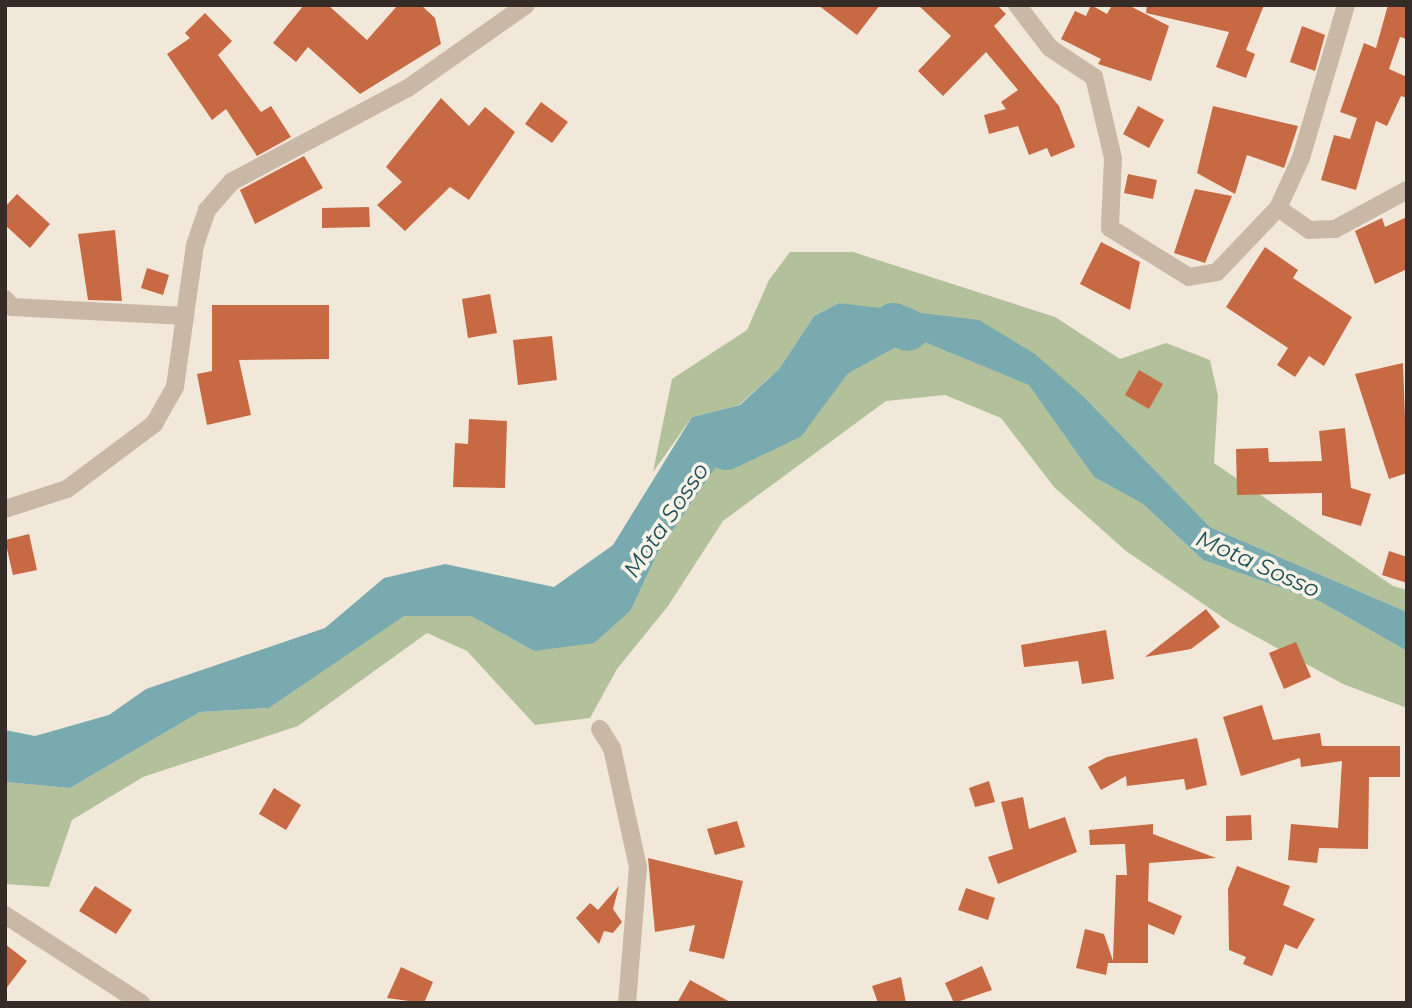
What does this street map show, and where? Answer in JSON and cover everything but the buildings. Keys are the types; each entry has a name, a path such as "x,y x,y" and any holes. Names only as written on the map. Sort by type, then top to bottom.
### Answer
{"street":[{"path":"5,509 67,488 154,424 175,387 199,233 207,210 232,182 408,88 526,5"},
{"path":"1017,5 1050,48 1094,77 1113,158 1110,228 1189,277 1217,272 1278,208 1301,158 1346,5"},
{"path":"1278,208 1309,230 1335,229 1407,190"},
{"path":"5,299 12,307 59,312 185,316"},
{"path":"600,729 612,748 638,867 627,1003"},
{"path":"5,915 141,1003"}],"green space":[{"path":"790,252 853,252 1055,317 1120,359 1166,343 1210,360 1218,396 1214,463 1393,586 1407,590 1407,612 1210,527 1086,399 897,312 839,303 814,316 779,369 739,405 692,417 653,472 672,379 747,330 769,280"},
{"path":"919,340 1030,385 1094,477 1143,504 1203,560 1321,602 1407,651 1407,708 1343,684 1231,623 1126,551 1054,487 1001,418 945,395 886,401 723,521 668,606 617,669 590,718 535,725 467,651 427,633 298,726 143,777 72,820 49,887 5,884 5,782 70,788 200,712 269,708 403,616 471,616 534,651 631,610 658,552 718,464 768,441 802,380 839,344"}],"water":[{"path":"839,303 979,320 1035,354 1086,399 1210,527 1407,612 1407,651 1321,602 1203,560 1143,504 1094,477 1029,385 919,340 839,344 802,380 768,441 718,464 658,552 631,610 594,643 534,651 471,616 404,616 269,708 200,712 70,788 5,782 5,730 35,736 109,715 146,689 325,628 384,578 445,564 554,587 613,545 692,417 740,405 779,369 814,316"}],"waterway":[{"name":"Mota Sosso","path":"726,449 787,420 834,357 894,324 908,330"}]}
